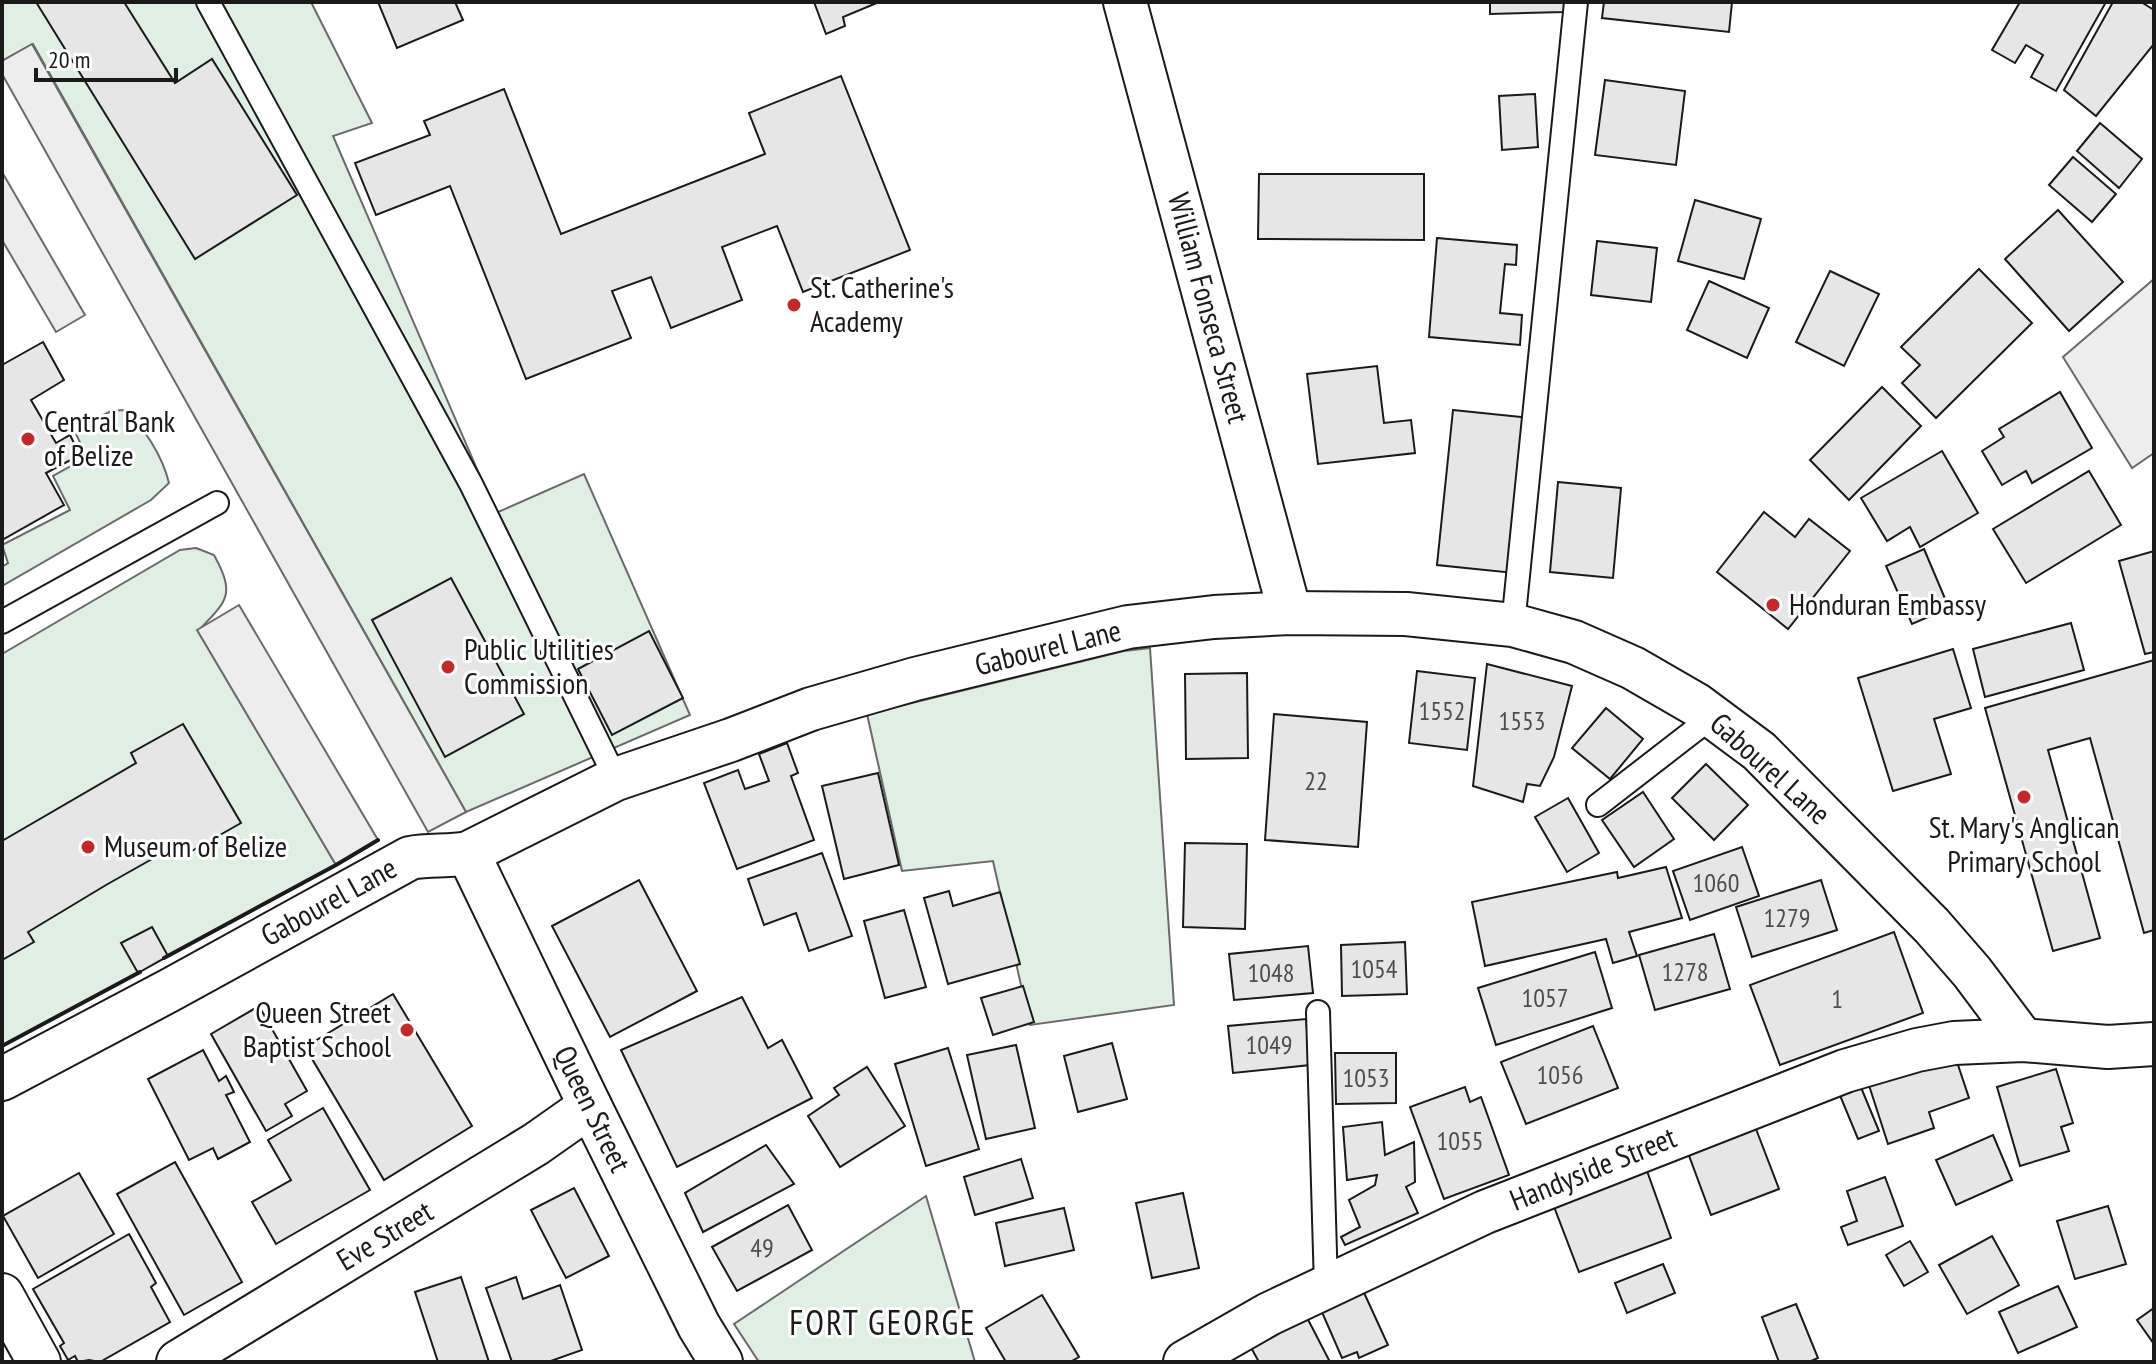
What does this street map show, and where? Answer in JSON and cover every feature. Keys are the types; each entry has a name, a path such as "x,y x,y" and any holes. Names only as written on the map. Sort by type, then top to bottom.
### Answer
{"street":[{"name":"William Fonseca Street","path":"1125,2 1290,613"},
{"name":"Gabourel Lane","path":"2,1079 410,858 468,853 616,779 811,709 915,679 1128,627 1214,617 1290,613 1406,614 1513,625 1574,642 1633,668 1697,705 1759,751 1932,926 1972,972 2023,1040"},
{"name":"Queen Street","path":"468,853 699,1326 721,1362"},
{"name":"Handyside Street","path":"1185,1362 1269,1314 1485,1212 1845,1071 1917,1050 1954,1043 2023,1040 2108,1047 2154,1044"},
{"name":"Eve Street","path":"178,1362 523,1152 590,1106"},
{"path":"2,1295 39,1362"}],"lane":[{"path":"208,2 471,484 616,779"},
{"path":"1513,625 1576,2"},
{"path":"2,622 217,503"},
{"path":"1598,805 1713,716"},
{"path":"1318,1012 1326,1287"}],"green space":[{"path":"2,2 311,2 372,123 333,136 496,513 584,474 690,715 466,812 33,44 2,61"},
{"path":"123,410 152,443 169,483 151,500 2,586 2,567 8,563 2,545 70,510 53,476 87,457 74,430 111,411"},
{"path":"196,548 214,555 226,589 222,604 198,631 336,865 4,1045 2,654 180,550"},
{"path":"1150,648 1174,1005 1030,1025 993,861 902,871 867,714 1124,651"},
{"path":"926,1196 975,1362 759,1362 734,1324"}],"shaded area":[{"path":"32,44 466,812 428,832 2,74 2,61"},
{"path":"2,172 85,315 56,332 2,240"},
{"path":"2154,279 2154,453 2132,468 2063,357"},
{"path":"239,605 378,840 336,865 197,630"}],"building":[{"path":"36,2 124,2 175,83 212,59 297,195 195,259"},
{"path":"378,2 455,2 463,20 397,48"},
{"path":"814,2 879,2 843,17 845,26 826,34"},
{"path":"1490,2 1564,2 1564,12 1490,14"},
{"path":"1604,2 1732,2 1729,32 1602,18"},
{"path":"2020,2 2106,2 2056,91 2031,77 2043,55 2026,45 2015,63 1992,50"},
{"path":"2113,2 2141,2 2154,10 2154,44 2096,116 2064,90"},
{"path":"841,76 910,250 803,292 777,226 722,247 742,300 671,328 651,277 612,291 631,338 526,379 450,186 376,215 355,163 430,135 424,121 504,89 561,234 765,154 749,113"},
{"path":"1605,80 1685,91 1676,165 1595,155"},
{"path":"1535,94 1538,147 1502,150 1499,96"},
{"path":"2100,123 2142,159 2119,188 2077,151"},
{"path":"2073,157 2116,194 2092,222 2049,185"},
{"path":"1259,174 1424,174 1424,240 1258,239"},
{"path":"1695,200 1761,219 1744,279 1678,261"},
{"path":"2058,210 2123,282 2069,331 2005,259"},
{"path":"1437,238 1517,245 1516,265 1505,264 1500,313 1522,315 1520,345 1429,337"},
{"path":"1597,241 1657,248 1651,302 1591,295"},
{"path":"1979,269 2032,323 1936,418 1902,383 1920,365 1901,347"},
{"path":"1830,271 1879,294 1844,366 1796,342"},
{"path":"1709,281 1769,308 1747,358 1687,330"},
{"name":"Central Bank of Belize","path":"43,342 64,380 31,400 56,443 70,435 80,455 46,473 64,505 2,540 2,365"},
{"path":"1377,366 1384,423 1411,420 1415,453 1318,464 1307,374"},
{"path":"1882,387 1921,426 1849,500 1810,460"},
{"path":"2060,392 2092,448 2032,483 2026,471 2002,485 1982,451 2004,437 1999,429"},
{"path":"1453,410 1531,418 1514,573 1437,565"},
{"path":"1942,451 1978,513 1920,547 1910,527 1887,541 1861,498"},
{"path":"2089,471 2121,525 2026,583 1993,529"},
{"path":"1558,482 1621,488 1613,578 1550,572"},
{"path":"1764,512 1795,537 1809,519 1850,551 1788,629 1717,572"},
{"path":"1924,549 1949,608 1912,624 1886,566"},
{"path":"2154,551 2154,652 2145,654 2119,561"},
{"name":"Public Utilities Commission","path":"451,578 524,714 445,757 372,620"},
{"path":"2071,623 2084,670 1985,697 1973,649"},
{"path":"649,631 683,698 612,735 578,669"},
{"path":"1953,649 1971,708 1934,719 1951,774 1893,791 1858,678"},
{"path":"2154,660 2154,930 2144,933 2090,738 2048,750 2100,938 2053,951 1985,708"},
{"path":"1487,664 1572,686 1554,757 1540,786 1527,784 1523,802 1473,786"},
{"path":"1417,671 1475,678 1467,750 1409,743"},
{"path":"1247,673 1248,758 1186,759 1185,674"},
{"path":"1606,708 1643,739 1610,779 1572,748"},
{"path":"1274,714 1367,722 1358,847 1265,840"},
{"name":"Museum of Belize","path":"183,724 241,823 190,852 184,841 106,885 28,932 34,942 2,960 2,841 136,763 131,753"},
{"path":"787,743 798,773 791,776 814,840 737,869 704,783 738,770 745,789 769,781 759,754"},
{"path":"1706,764 1748,805 1714,840 1672,798"},
{"path":"878,773 899,865 844,879 822,786"},
{"path":"1643,792 1674,839 1634,867 1602,820"},
{"path":"1568,798 1599,853 1567,872 1535,817"},
{"path":"1185,843 1247,844 1245,929 1183,927"},
{"path":"1742,847 1759,896 1690,920 1673,871"},
{"path":"822,853 852,936 809,951 796,913 764,925 748,879"},
{"path":"1666,867 1682,918 1629,932 1637,956 1613,963 1606,939 1485,966 1472,902 1617,872 1618,878"},
{"path":"639,880 697,991 610,1037 552,926"},
{"path":"1821,880 1837,930 1752,957 1736,907"},
{"path":"949,891 953,906 1000,892 1020,964 948,984 924,898"},
{"path":"904,910 926,987 885,998 864,921"},
{"path":"152,927 168,956 138,973 121,943"},
{"path":"1894,932 1923,1013 1780,1065 1750,985"},
{"path":"1714,934 1730,989 1655,1010 1639,955"},
{"path":"1405,942 1407,994 1342,996 1341,945"},
{"path":"1308,946 1313,993 1234,1000 1229,954"},
{"path":"1595,952 1612,1008 1496,1045 1478,988"},
{"path":"1023,986 1034,1022 993,1035 981,998"},
{"path":"393,994 472,1126 384,1180 305,1047"},
{"path":"742,997 768,1048 782,1040 812,1098 677,1167 621,1050"},
{"path":"259,1006 307,1091 285,1104 292,1116 266,1131 211,1034"},
{"path":"1306,1019 1310,1065 1233,1073 1228,1026"},
{"path":"1593,1026 1618,1088 1526,1124 1501,1062"},
{"path":"1950,1041 1969,1098 1929,1112 1934,1128 1888,1144 1864,1070"},
{"path":"1112,1043 1127,1099 1078,1112 1064,1056"},
{"path":"1016,1045 1035,1128 986,1139 967,1055"},
{"path":"948,1048 979,1149 926,1166 895,1064"},
{"path":"203,1050 219,1081 226,1076 234,1092 226,1095 250,1142 218,1159 213,1148 189,1160 148,1079"},
{"path":"1335,1053 1396,1053 1396,1103 1336,1104"},
{"path":"867,1067 905,1126 840,1167 808,1116 839,1095 834,1088"},
{"path":"2056,1069 2073,1123 2061,1127 2069,1151 2020,1166 1997,1087"},
{"path":"1860,1085 1879,1131 1858,1139 1839,1093"},
{"path":"1465,1087 1470,1102 1481,1097 1509,1175 1444,1199 1410,1107"},
{"path":"323,1108 370,1190 276,1244 252,1202 291,1180 268,1140"},
{"path":"1751,1116 1779,1189 1711,1215 1684,1142"},
{"path":"1382,1122 1385,1155 1414,1142 1415,1182 1406,1187 1418,1213 1345,1245 1341,1237 1360,1227 1349,1200 1375,1185 1377,1175 1347,1180 1343,1127"},
{"path":"1993,1135 2012,1180 1956,1205 1936,1160"},
{"path":"766,1145 794,1184 703,1232 685,1193"},
{"path":"1642,1157 1671,1238 1579,1272 1548,1191"},
{"path":"1021,1159 1033,1198 975,1215 964,1177"},
{"path":"175,1162 242,1282 184,1315 117,1194"},
{"path":"79,1173 114,1234 38,1278 3,1216"},
{"path":"1885,1177 1903,1226 1848,1245 1841,1227 1857,1221 1847,1191"},
{"path":"574,1188 609,1256 566,1278 531,1210"},
{"path":"1183,1193 1199,1268 1152,1278 1136,1203"},
{"path":"788,1205 812,1250 737,1291 712,1247"},
{"path":"2108,1206 2126,1264 2075,1279 2057,1221"},
{"path":"1064,1208 1074,1250 1005,1266 996,1223"},
{"path":"129,1234 156,1283 151,1287 170,1322 100,1362 78,1362 75,1356 68,1360 60,1346 64,1343 33,1289"},
{"path":"1992,1236 2019,1285 1967,1314 1939,1265"},
{"path":"1910,1241 1928,1272 1904,1286 1886,1255"},
{"path":"1663,1264 1675,1293 1627,1313 1615,1283"},
{"path":"461,1277 489,1362 438,1362 415,1292"},
{"path":"516,1277 523,1299 560,1285 582,1350 548,1362 512,1362 486,1288"},
{"path":"1360,1284 1388,1345 1359,1358 1357,1352 1342,1358 1318,1303"},
{"path":"2058,1286 2077,1327 2018,1353 1999,1312"},
{"path":"1042,1295 1079,1357 1070,1362 1006,1362 986,1328"},
{"path":"1796,1304 1818,1358 1809,1362 1779,1362 1762,1317"},
{"path":"1301,1306 1330,1362 1259,1362 1244,1335"},
{"path":"2154,1308 2154,1344 2137,1320"}],"wall":[{"path":"164,958 378,840"},
{"path":"2,1046 140,972"}],"place":[{"name":"St. Catherine's Academy","path":"794,305"},
{"name":"Central Bank of Belize","path":"28,439"},
{"name":"Honduran Embassy","path":"1773,605"},
{"name":"Public Utilities Commission","path":"448,667"},
{"name":"St. Mary's Anglican Primary School","path":"2024,797"},
{"name":"Museum of Belize","path":"88,847"},
{"name":"Queen Street Baptist School","path":"407,1030"}],"district":[{"name":"FORT GEORGE","path":"883,1323"}]}
